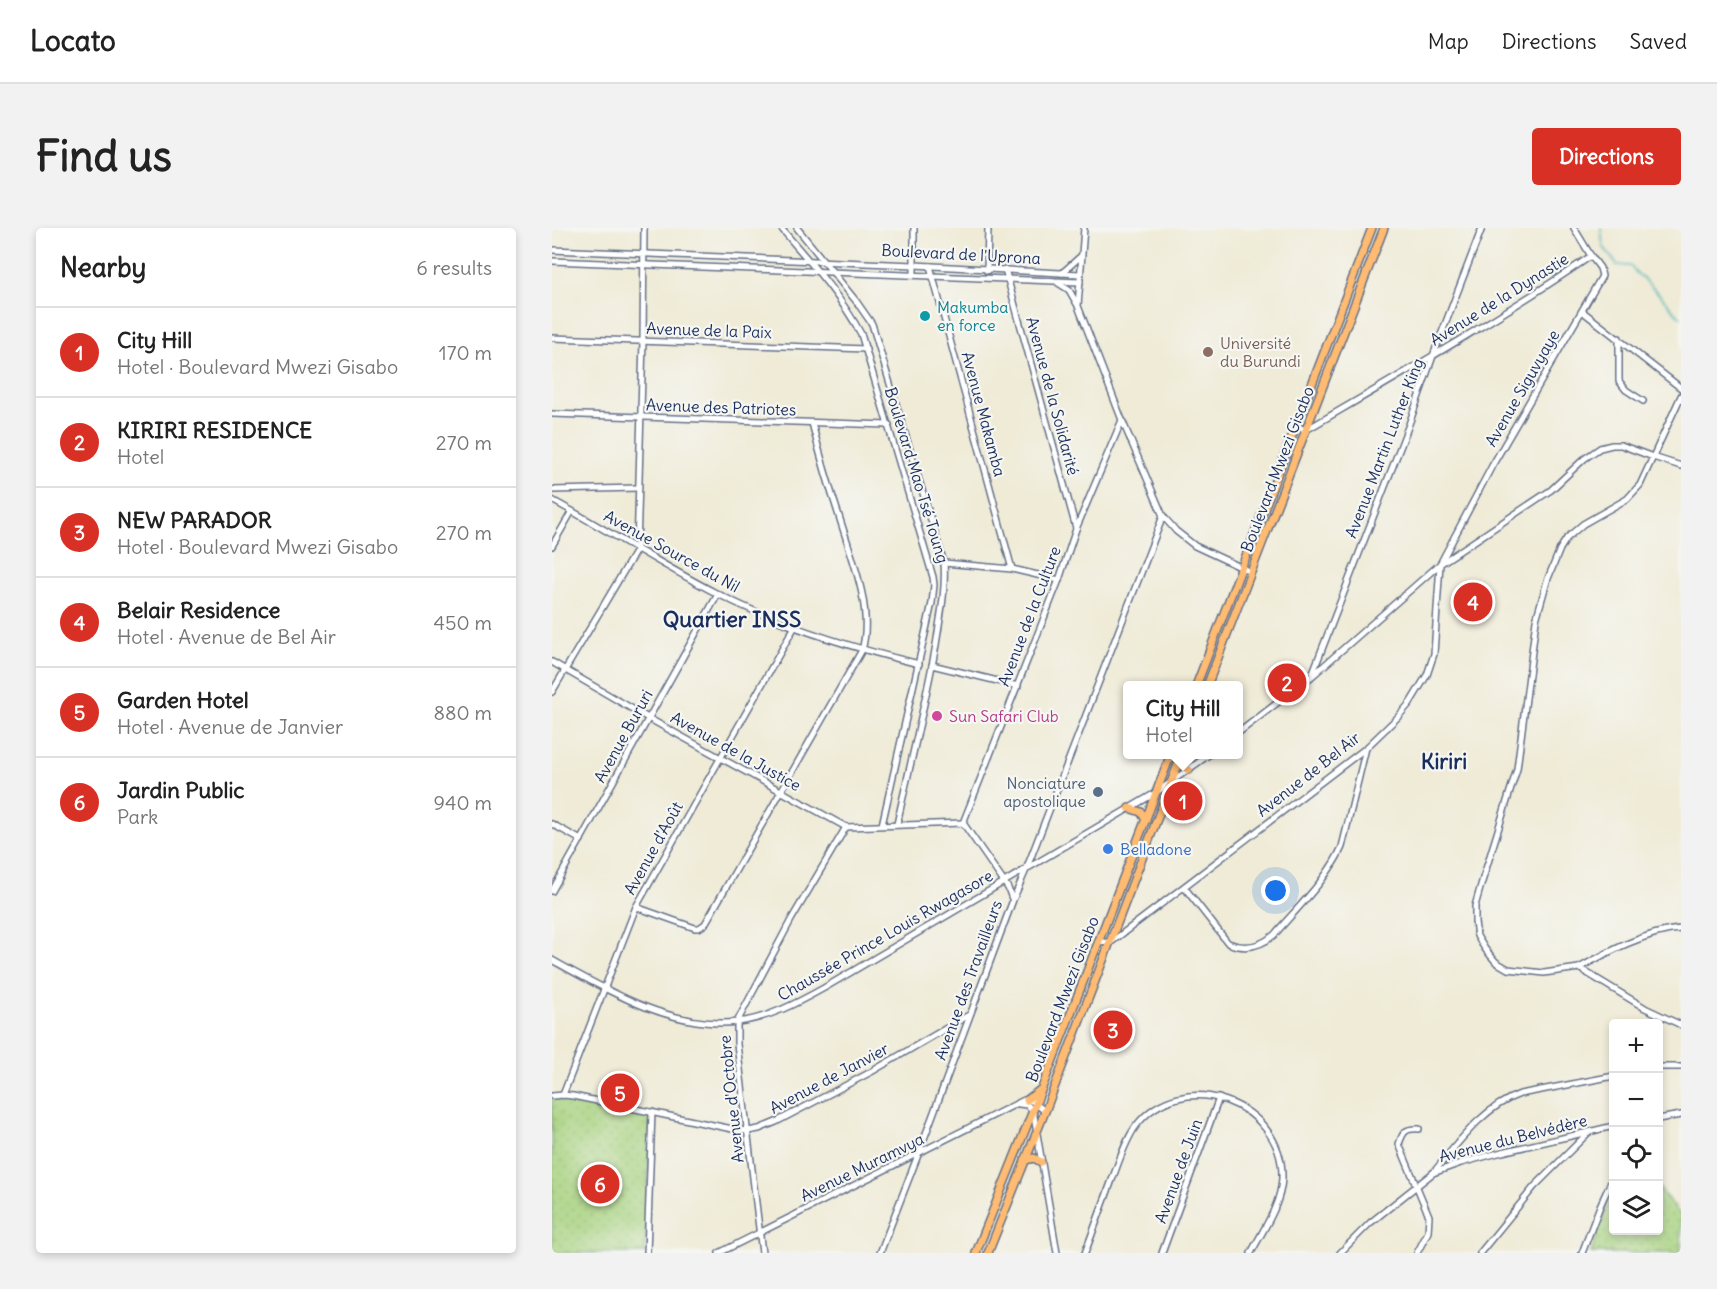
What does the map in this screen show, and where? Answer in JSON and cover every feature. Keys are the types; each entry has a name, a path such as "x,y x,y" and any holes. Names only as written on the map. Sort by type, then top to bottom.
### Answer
{"main road":[{"name":"Boulevard Mwezi Gisabo","path":"1198,681 1372,228"},
{"name":"Boulevard Mwezi Gisabo","path":"1209,681 1384,228"},
{"path":"1348,290 1358,295"},
{"path":"1204,665 1213,669"},
{"name":"Boulevard Mwezi Gisabo","path":"976,1253 1169,759"},
{"name":"Boulevard Mwezi Gisabo","path":"988,1253 1181,759"},
{"path":"1181,759 1182,766 1189,770"},
{"path":"1129,808 1141,812 1146,820"},
{"path":"1027,1100 1042,1088"},
{"path":"1025,1160 1034,1158 1041,1162"}],"street":[{"path":"552,692 638,549 644,228"},
{"name":"Boulevard Mao Tsé Toung","path":"781,228 856,325 866,349 933,577 932,603 882,825"},
{"name":"Boulevard Mao Tsé Toung","path":"796,228 872,324 944,564 944,594 932,665 897,824"},
{"path":"914,228 914,275"},
{"path":"987,278 988,228"},
{"path":"1078,306 1084,228"},
{"name":"Avenue Martin Luther King","path":"1311,677 1408,428 1482,228"},
{"name":"Avenue Siguvyaye","path":"1440,564 1492,466 1602,276 1600,268 1574,228"},
{"name":"Boulevard de l'Uprona","path":"552,250 1080,274"},
{"path":"1062,273 1081,256"},
{"name":"Avenue de la Dynastie","path":"1306,430 1527,299 1591,256"},
{"name":"Boulevard de l'Uprona","path":"552,261 1080,282"},
{"name":"Avenue Makamba","path":"930,266 1012,569"},
{"name":"Avenue de la Solidarité","path":"1005,269 1076,529"},
{"path":"1056,282 1069,290 1078,306 1122,420 1163,516 1176,531 1195,546 1251,572"},
{"path":"1582,311 1681,388"},
{"name":"Avenue de la Paix","path":"552,338 866,349"},
{"path":"1619,338 1619,381 1626,390 1642,401"},
{"path":"1681,396 1640,485 1627,499 1583,524 1567,538 1546,581 1536,620 1517,770 1475,906 1474,922 1485,949 1496,962 1508,969 1521,972 1544,973 1579,968 1623,946 1657,934 1681,929"},
{"name":"Avenue des Patriotes","path":"552,414 889,425"},
{"name":"Avenue de la Culture","path":"963,823 1059,580 1076,529 1122,420"},
{"path":"636,907 690,927 703,926 862,650 866,639 860,589 812,423"},
{"path":"1296,426 1306,430"},
{"path":"1243,730 1311,677 1440,564 1551,490 1584,459 1600,448 1621,445 1681,466"},
{"path":"552,490 638,488"},
{"name":"Avenue Source du Nil","path":"552,500 718,594 794,628 862,650 919,664"},
{"path":"552,546 572,511"},
{"name":"Avenue des Travailleurs","path":"879,1253 918,1155 1012,900 1026,870 1163,516"},
{"path":"944,564 1012,569 1059,580"},
{"name":"Avenue de Bel Air","path":"1110,943 1366,748 1410,703 1432,665 1440,564"},
{"name":"Avenue Bururi","path":"552,891 718,594"},
{"name":"Avenue d'Août","path":"563,1095 636,907 794,628"},
{"name":"Avenue de la Justice","path":"552,662 648,718 846,826"},
{"path":"932,665 1018,686"},
{"path":"1184,887 1228,943 1235,946 1246,946 1266,942 1325,875 1337,858 1342,847 1366,748"},
{"name":"Chaussée Prince Louis Rwagasore","path":"552,960 603,989 675,1016 710,1022 737,1022 777,1012 797,1003 1026,870 1157,792 1203,759"},
{"path":"846,826 963,823 1010,891 1012,900"},
{"path":"552,824 581,840"},
{"name":"Avenue d'Octobre","path":"762,1253 737,1044 737,1022 791,920 846,826"},
{"path":"1099,941 1110,943"},
{"path":"1579,968 1645,1008 1681,1025"},
{"name":"Avenue de Janvier","path":"552,1096 563,1095 748,1131 776,1122 872,1072 969,1015"},
{"path":"1663,1067 1681,1067"},
{"path":"1433,1173 1470,1129 1492,1109 1510,1098 1520,1094 1609,1077"},
{"path":"1085,1253 1116,1168 1137,1125 1155,1108 1178,1098 1192,1095 1207,1095 1244,1108 1265,1129 1275,1144 1281,1163 1280,1192 1275,1207 1251,1253"},
{"name":"Avenue de Juin","path":"1162,1253 1219,1098"},
{"path":"1027,1100 1045,1111"},
{"name":"Avenue Muramvya","path":"719,1253 1027,1100"},
{"path":"1017,1104 1034,1106"},
{"path":"1034,1106 1057,1253"},
{"path":"647,1253 652,1112"},
{"path":"1663,1118 1681,1115"},
{"name":"Avenue du Belvédère","path":"1340,1253 1370,1223 1433,1173 1502,1152 1610,1127"},
{"path":"1417,1253 1428,1232 1429,1222 1427,1210 1399,1144 1406,1130 1419,1129"},
{"path":"1480,1253 1534,1187 1588,1133"},
{"path":"1582,1253 1611,1181"}],"green space":[{"path":"563,1098 651,1114 645,1253 552,1253 552,1099"},
{"path":"1663,1193 1681,1216 1681,1253 1591,1253 1609,1203 1609,1235 1663,1235"}],"waterway":[{"path":"1601,228 1603,246 1617,265 1630,266 1681,317"}],"place":[{"name":"Makumba en force","path":"925,316"},
{"name":"Université du Burundi","path":"1208,352"},
{"name":"Belair Residence","path":"1473,602"},
{"name":"KIRIRI RESIDENCE","path":"1287,683"},
{"name":"Sun Safari Club","path":"937,716"},
{"name":"Nonciature apostolique","path":"1098,792"},
{"name":"City Hill","path":"1183,801"},
{"name":"Belladone","path":"1108,849"},
{"name":"NEW PARADOR","path":"1113,1030"},
{"name":"Garden Hotel","path":"620,1093"},
{"name":"Jardin Public","path":"600,1184"}],"district":[{"name":"Quartier INSS","path":"732,619"},
{"name":"Kiriri","path":"1444,761"}]}
